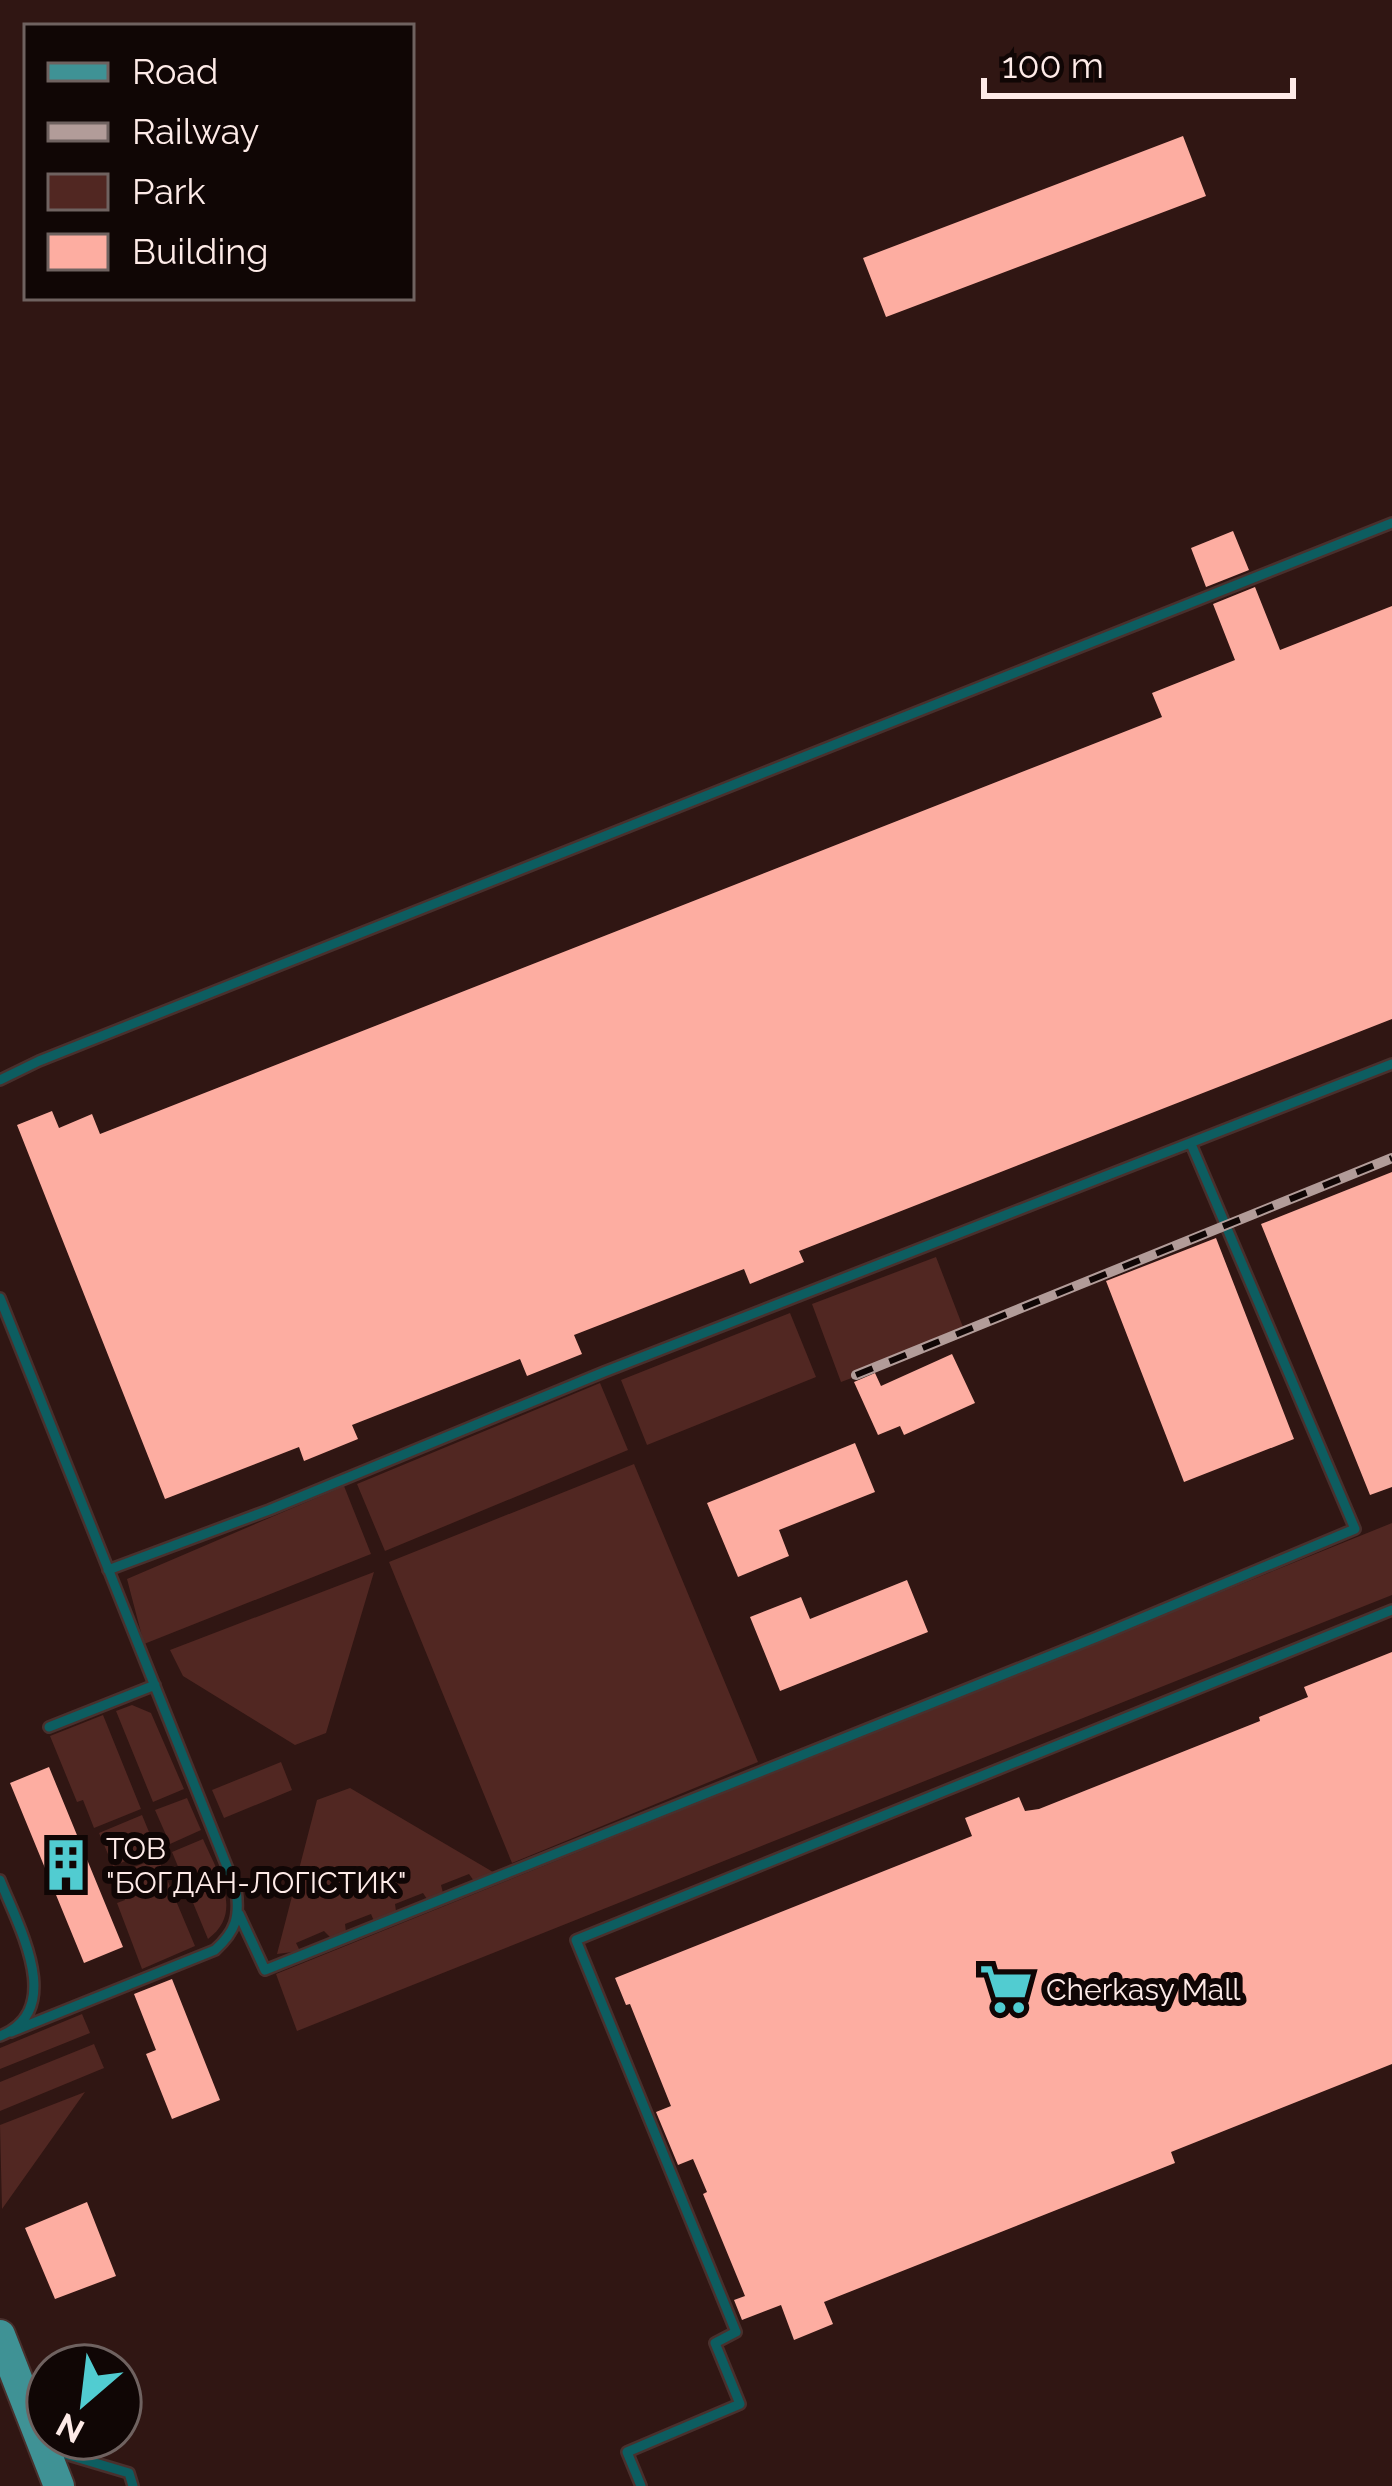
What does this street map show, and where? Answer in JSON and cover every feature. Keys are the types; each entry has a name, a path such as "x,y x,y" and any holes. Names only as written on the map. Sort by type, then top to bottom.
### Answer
{"main road":[{"path":"0,2335 24,2397"}],"lane":[{"path":"0,1081 61,1052 1392,523"},
{"path":"108,1570 1392,1064"},
{"path":"0,1298 236,1889 239,1914 266,1970 1355,1529 1191,1144"},
{"path":"641,2486 626,2452 740,2404 715,2343 736,2332 576,1940 1392,1610"},
{"path":"49,1727 155,1684"},
{"path":"0,1880 34,1968 34,1999 25,2018 5,2034"},
{"path":"5,2034 215,1950 231,1935 239,1914"},
{"path":"91,2462 128,2473 133,2486"}],"green space":[{"path":"936,1257 966,1335 841,1382 812,1304"},
{"path":"790,1313 816,1377 647,1445 621,1380"},
{"path":"600,1383 628,1450 385,1551 357,1484"},
{"path":"634,1464 758,1762 512,1863 389,1562"},
{"path":"344,1486 371,1554 144,1644 127,1579"},
{"path":"1392,1523 1392,1595 297,2031 276,1974"},
{"path":"374,1572 326,1733 295,1745 183,1676 170,1650"},
{"path":"132,1705 151,1713 184,1789 153,1802 116,1711"},
{"path":"103,1715 141,1809 94,1828 83,1800 77,1802 50,1736"},
{"path":"281,1762 292,1790 224,1818 212,1790"},
{"path":"350,1788 493,1872 474,1881 469,1874 441,1885 443,1893 427,1899 423,1893 395,1904 396,1911 374,1921 371,1914 345,1924 346,1932 330,1937 324,1931 296,1943 300,1951 277,1954 317,1800"},
{"path":"187,1798 201,1830 170,1844 155,1810"},
{"path":"142,1815 156,1849 113,1866 99,1833"},
{"path":"203,1839 226,1904 225,1917 208,1939 172,1852"},
{"path":"158,1858 195,1946 142,1969 117,1903 125,1900 115,1874"},
{"path":"82,2014 90,2033 0,2069 0,2048"},
{"path":"94,2044 104,2068 0,2111 0,2082"},
{"path":"85,2092 2,2209 0,2125"}],"building":[{"path":"1183,136 1206,196 886,317 863,258"},
{"path":"1233,531 1249,570 1206,587 1191,548"},
{"path":"1255,587 1280,650 1392,606 1392,1019 799,1251 804,1262 750,1284 744,1269 574,1335 582,1354 527,1376 520,1359 352,1425 358,1439 304,1461 299,1447 165,1499 17,1125 52,1111 59,1128 92,1114 100,1134 1162,717 1152,693 1235,660 1213,604"},
{"path":"1392,1172 1392,1487 1370,1495 1261,1224"},
{"path":"1216,1238 1294,1439 1184,1482 1106,1281"},
{"path":"952,1354 975,1403 904,1435 900,1426 878,1435 854,1382 875,1373 881,1386"},
{"path":"855,1443 875,1492 779,1530 789,1556 738,1577 707,1503"},
{"path":"907,1580 928,1632 780,1691 750,1617 801,1597 810,1619"},
{"name":"Cherkasy Mall","path":"1392,1652 1392,2064 1171,2152 1175,2163 824,2302 833,2324 794,2340 781,2305 742,2320 734,2300 745,2296 703,2194 707,2192 693,2159 678,2165 656,2112 671,2106 615,1978 972,1836 965,1818 1019,1797 1025,1811 1039,1809 1260,1721 1259,1717 1308,1697 1304,1687"},
{"name":"ТОВ \"БОГДАН-ЛОГІСТИК\"","path":"49,1767 123,1947 84,1963 10,1783"},
{"path":"172,1979 220,2100 172,2119 146,2054 156,2050 134,1994"},
{"path":"87,2202 116,2276 55,2299 25,2228"}],"railway":[{"path":"856,1375 1392,1158"}],"place":[{"name":"ТОВ \"БОГДАН-ЛОГІСТИК\"","path":"66,1865"},
{"name":"Cherkasy Mall","path":"1006,1989"}]}
